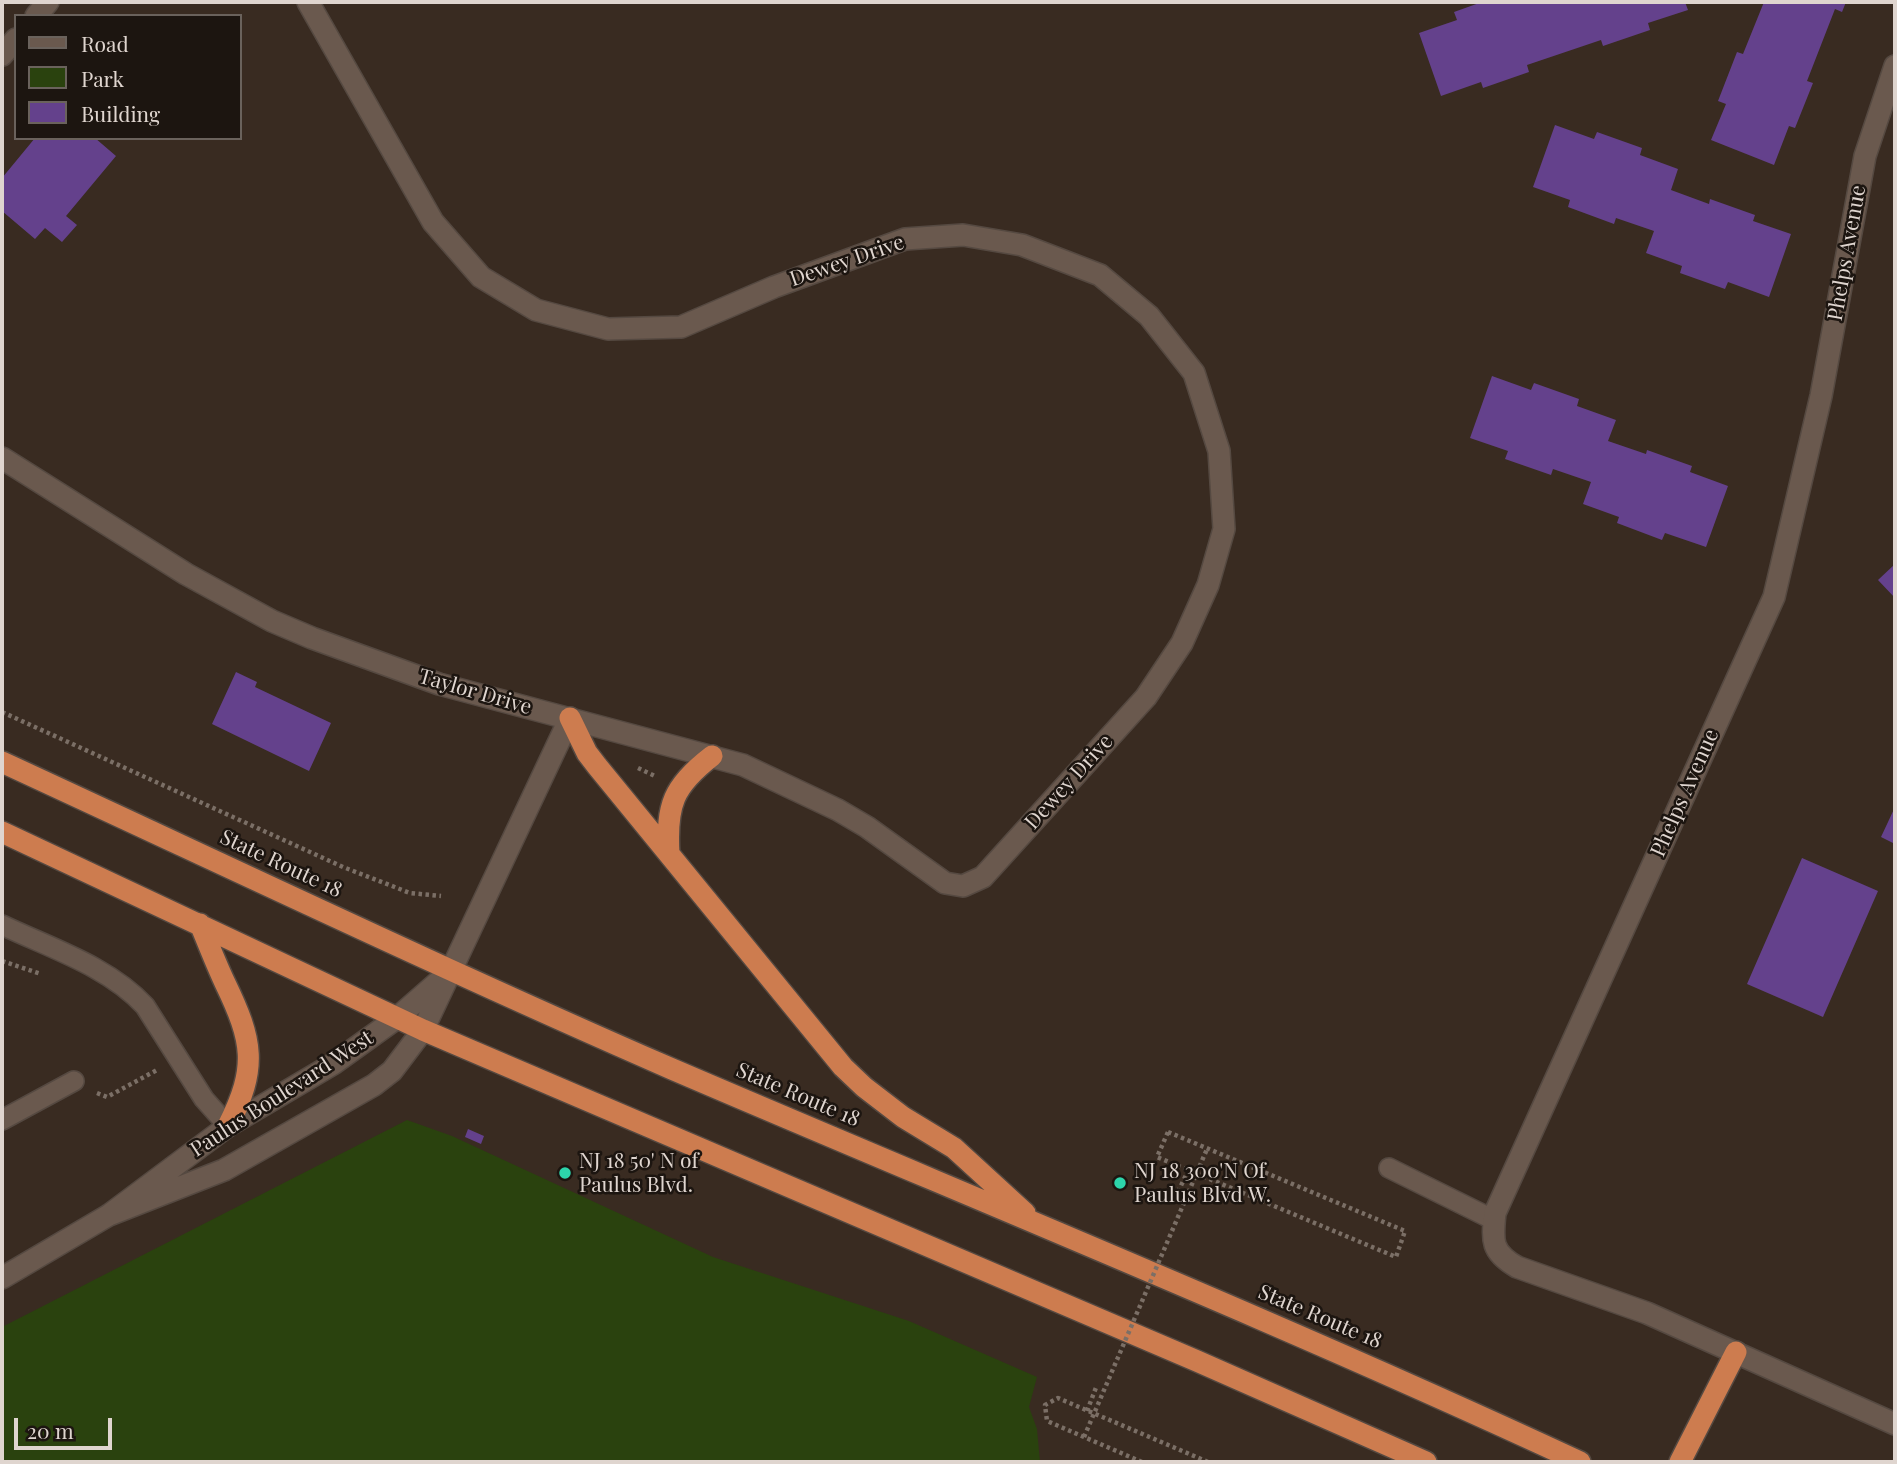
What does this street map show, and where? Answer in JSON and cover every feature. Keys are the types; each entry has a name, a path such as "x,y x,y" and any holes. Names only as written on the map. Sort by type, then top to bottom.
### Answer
{"highway":[{"path":"570,718 592,760 843,1067 903,1117 954,1148 1037,1224"},
{"path":"669,854 667,824 674,799 687,778 712,756"},
{"name":"State Route 18","path":"2,762 452,970 684,1073 1280,1326 1580,1462"},
{"path":"2,832 424,1030 1426,1462"},
{"path":"200,923 240,1012 248,1041 246,1077 237,1108 228,1126"},
{"path":"1680,1462 1736,1352"}],"street":[{"name":"Dewey Drive","path":"308,2 433,222 481,277 536,310 608,329 681,327 774,287 905,239 963,235 1022,245 1100,275 1149,316 1194,373 1219,451 1223,529 1208,585 1182,643 1146,697 983,877 963,886"},
{"path":"2,55 14,41"},
{"name":"Phelps Avenue","path":"1895,66 1865,156 1821,396 1774,597 1500,1201 1492,1231 1495,1247 1504,1259 1517,1267 1647,1313 1895,1424"},
{"name":"Taylor Drive","path":"2,458 186,574 272,621 356,655 439,684 743,765 808,794 867,827 945,883 963,886"},
{"name":"Paulus Boulevard West","path":"109,1215 225,1170 374,1085 392,1071 424,1030 570,718"},
{"name":"Paulus Boulevard West","path":"2,1278 109,1215 228,1126 332,1064 397,1018 452,970"}],"lane":[{"path":"2,925 122,984 145,1006 197,1088 228,1126"},
{"path":"2,1120 74,1082"},
{"path":"1389,1168 1494,1220"}],"path":[{"path":"2,712 343,867 410,893 441,896"},
{"path":"634,766 666,781"},
{"path":"74,1082 107,1097 159,1069"},
{"path":"1168,1132 1207,1149 1405,1231 1396,1257 1189,1168 1157,1157 1168,1132"},
{"path":"1084,1437 1207,1149"},
{"path":"1175,1198 1189,1168"},
{"path":"1087,1411 1097,1385"},
{"path":"1142,1462 1047,1421 1045,1405 1058,1398 1208,1462"}],"green space":[{"path":"407,1120 452,1136 713,1257 909,1321 1037,1377 1029,1407 1037,1429 1040,1462 2,1462 2,1327"}],"building":[{"path":"1482,2 1685,2 1688,10 1648,23 1650,30 1603,46 1601,40 1527,65 1529,72 1483,88 1481,82 1441,96 1419,33 1457,20 1454,12"},
{"path":"1764,2 1846,2 1842,12 1835,9 1807,81 1813,83 1795,128 1789,126 1774,165 1711,140 1726,104 1718,101 1737,52 1743,54"},
{"path":"1555,125 1594,139 1597,132 1642,148 1640,155 1678,169 1671,190 1709,204 1710,199 1755,215 1753,221 1791,234 1769,297 1728,282 1725,289 1680,273 1682,266 1646,253 1654,231 1616,218 1614,224 1568,207 1570,200 1533,187"},
{"path":"33,140 97,140 116,156 66,216 77,225 62,242 45,228 35,239 2,211 2,178"},
{"path":"1492,376 1531,390 1534,383 1579,399 1577,406 1616,420 1608,441 1646,454 1647,450 1692,466 1690,472 1728,486 1706,547 1665,533 1662,540 1617,523 1619,517 1583,504 1591,482 1553,469 1551,475 1505,459 1508,451 1470,438"},
{"path":"1895,564 1895,598 1878,580"},
{"path":"236,672 257,682 255,687 331,723 309,771 212,724"},
{"path":"1895,807 1895,844 1881,837"},
{"path":"1802,858 1878,891 1823,1017 1747,984"},
{"path":"468,1129 484,1136 481,1144 465,1137"}],"place":[{"name":"NJ 18 50' N of Paulus Blvd.","path":"565,1173"},
{"name":"NJ 18 300'N Of Paulus Blvd W.","path":"1120,1183"}]}
